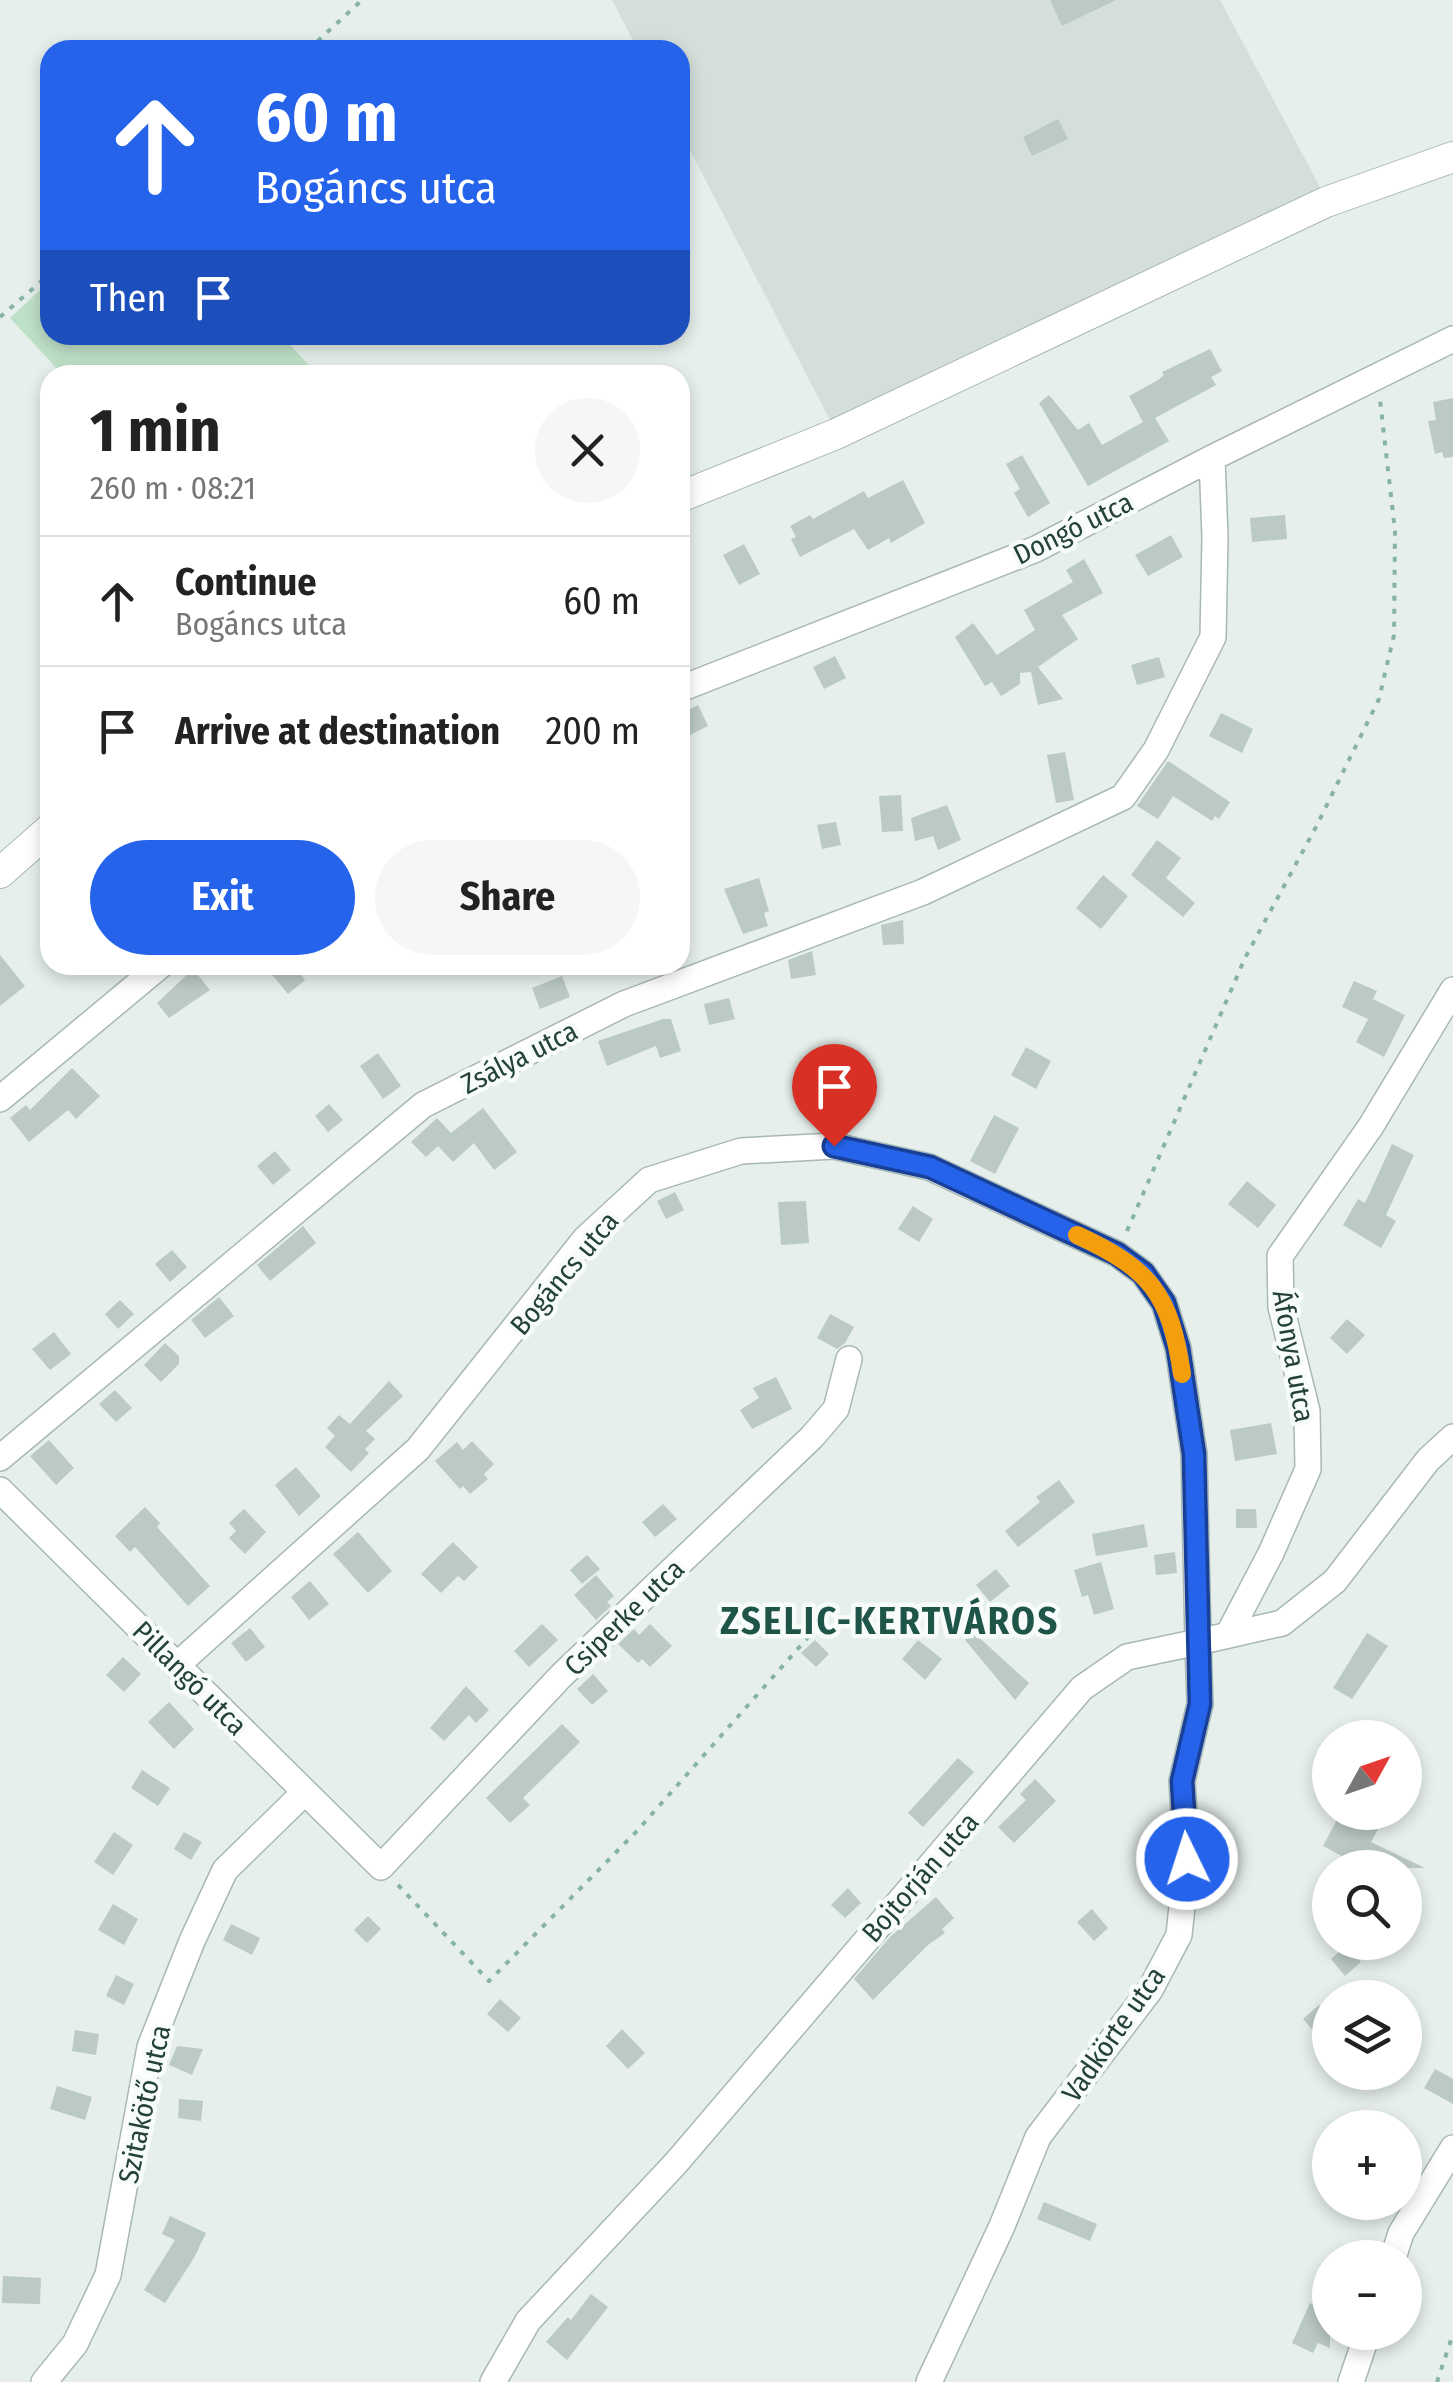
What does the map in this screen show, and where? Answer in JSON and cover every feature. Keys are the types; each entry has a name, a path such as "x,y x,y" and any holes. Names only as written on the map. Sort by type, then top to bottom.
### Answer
{"street":[{"path":"690,492 836,434 1326,202 1453,157"},
{"name":"Dongó utca","path":"690,685 1036,550 1212,458 1453,340"},
{"name":"Zsálya utca","path":"0,1458 423,1105 624,1004 923,892 1123,798 1156,750 1213,637 1216,537 1212,458"},
{"path":"0,873 40,838"},
{"path":"0,1099 148,975"},
{"name":"Áfonya utca","path":"1228,1635 1271,1553 1308,1469 1307,1411 1281,1308 1280,1256 1371,1126 1453,990"},
{"name":"Bogáncs utca","path":"177,1665 418,1449 585,1238 649,1180 742,1151 834,1146 930,1167 1117,1254 1143,1273 1164,1303 1178,1348 1194,1454 1198,1642"},
{"name":"Csiperke utca","path":"381,1867 562,1675 812,1437 836,1409 849,1359"},
{"path":"1198,1642 1282,1623 1335,1581 1428,1460 1453,1437"},
{"name":"Pillangó utca","path":"0,1490 381,1867"},
{"name":"Bojtorján utca","path":"493,2382 528,2321 676,2163 1082,1688 1127,1657 1198,1642"},
{"name":"Vadkörte utca","path":"929,2382 1002,2226 1038,2138 1150,1990 1179,1936 1187,1859 1182,1781 1200,1704 1198,1642"},
{"name":"Szitakötő utca","path":"44,2382 74,2344 108,2275 150,2047 192,1941 225,1870 305,1792"},
{"path":"1399,2240 1453,2148"},
{"path":"1351,2382 1362,2350"}],"path":[{"path":"319,40 362,0"},
{"path":"0,317 40,283"},
{"path":"1117,1254 1245,958 1379,699 1394,636 1395,531 1378,376"},
{"path":"381,1867 489,1981 637,1832 840,1600"},
{"path":"1438,2382 1453,2334"}],"shaded area":[{"path":"612,0 1220,0 1320,187 830,420 690,150 690,40 633,40"}],"green space":[{"path":"40,290 40,345 290,345 309,365 54,365 10,318"}],"building":[{"path":"1050,0 1116,0 1062,26"},
{"path":"1058,119 1068,139 1032,156 1023,137"},
{"path":"1210,349 1222,371 1211,377 1216,385 1155,418 1169,441 1088,486 1039,403 1049,395 1078,430 1089,423 1102,445 1143,422 1129,396 1158,380 1164,375 1162,372"},
{"path":"1453,398 1453,457 1444,458 1442,452 1435,454 1428,421 1436,420 1433,402"},
{"path":"1022,455 1050,503 1028,517 1014,493 1020,489 1006,464"},
{"path":"903,480 925,523 891,543 889,538 868,550 854,529 800,557 791,539 796,537 790,526 810,515 813,519 864,491 868,498"},
{"path":"1285,515 1287,539 1252,542 1250,518"},
{"path":"1171,535 1183,557 1148,576 1135,555"},
{"path":"744,544 760,574 739,585 723,555"},
{"path":"1084,559 1103,593 1062,615 1078,639 1038,667 1063,699 1038,705 1031,672 1020,673 1020,684 1001,696 992,682 985,686 955,637 973,623 997,655 1035,630 1024,610 1073,582 1066,570"},
{"path":"835,656 846,678 824,689 813,667"},
{"path":"1159,657 1165,677 1137,685 1131,665"},
{"path":"698,705 708,726 690,735 690,709"},
{"path":"1221,713 1253,729 1242,753 1209,736"},
{"path":"1065,752 1074,800 1056,803 1047,755"},
{"path":"1168,761 1230,802 1219,819 1215,816 1212,821 1173,796 1158,819 1137,806"},
{"path":"901,795 903,831 882,832 879,796"},
{"path":"947,805 961,840 938,850 933,836 915,841 911,818"},
{"path":"836,822 841,845 822,849 817,825"},
{"path":"1157,840 1181,858 1166,878 1195,903 1183,917 1131,875"},
{"path":"1103,875 1128,896 1101,929 1076,908"},
{"path":"759,878 769,911 764,913 768,926 743,934 724,889"},
{"path":"903,920 904,944 883,945 881,925"},
{"path":"812,951 816,975 791,979 788,960"},
{"path":"0,955 25,986 0,1006"},
{"path":"187,975 198,975 210,990 169,1018 157,1003"},
{"path":"272,975 301,975 305,980 288,994"},
{"path":"562,976 570,997 540,1009 532,988"},
{"path":"1354,981 1377,991 1373,999 1405,1015 1384,1057 1356,1042 1368,1019 1342,1007"},
{"path":"729,998 735,1019 709,1025 704,1004"},
{"path":"671,1019 681,1051 660,1058 656,1046 607,1066 598,1041"},
{"path":"1026,1047 1051,1061 1036,1089 1011,1075"},
{"path":"378,1053 401,1086 383,1099 360,1066"},
{"path":"72,1068 100,1096 76,1119 68,1110 29,1142 10,1118 26,1105 30,1110"},
{"path":"329,1104 343,1120 328,1132 315,1116"},
{"path":"483,1108 517,1152 494,1170 474,1143 453,1162 438,1146 426,1157 411,1142 437,1118 451,1133"},
{"path":"994,1115 1019,1128 995,1174 970,1161"},
{"path":"1392,1144 1414,1155 1386,1215 1396,1221 1381,1248 1343,1225 1358,1199 1365,1203"},
{"path":"275,1151 291,1170 273,1185 257,1166"},
{"path":"1247,1181 1276,1205 1258,1228 1228,1204"},
{"path":"675,1192 684,1210 666,1219 657,1201"},
{"path":"806,1201 809,1243 781,1245 778,1202"},
{"path":"913,1206 933,1219 919,1242 898,1229"},
{"path":"303,1226 316,1243 270,1281 257,1265"},
{"path":"172,1250 187,1267 170,1282 155,1264"},
{"path":"219,1297 234,1316 205,1338 191,1320"},
{"path":"120,1300 134,1314 118,1329 105,1314"},
{"path":"830,1314 854,1327 837,1349 817,1338"},
{"path":"1347,1319 1365,1335 1347,1354 1330,1338"},
{"path":"54,1332 71,1354 50,1370 32,1349"},
{"path":"165,1343 179,1356 179,1364 161,1382 144,1365"},
{"path":"776,1377 792,1409 752,1429 740,1410 759,1398 753,1388"},
{"path":"389,1381 403,1396 366,1431 375,1439 365,1449 369,1453 351,1472 325,1447 335,1436 327,1428 339,1415 350,1424"},
{"path":"115,1390 132,1408 116,1422 99,1404"},
{"path":"1271,1423 1277,1454 1235,1461 1230,1430"},
{"path":"49,1440 74,1468 56,1485 30,1456"},
{"path":"472,1441 494,1464 484,1474 488,1479 470,1494 463,1486 460,1489 435,1461 457,1442 463,1450"},
{"path":"296,1467 321,1496 299,1516 275,1485"},
{"path":"1059,1480 1075,1502 1018,1547 1005,1531 1040,1502 1036,1497"},
{"path":"663,1504 677,1519 655,1537 642,1522"},
{"path":"145,1507 160,1523 157,1527 210,1586 188,1606 135,1547 130,1552 115,1536"},
{"path":"244,1509 266,1532 245,1554 229,1538 236,1531 229,1523"},
{"path":"1236,1509 1256,1509 1257,1528 1236,1528"},
{"path":"1144,1524 1148,1547 1096,1556 1092,1534"},
{"path":"358,1532 392,1571 368,1593 333,1554"},
{"path":"453,1542 478,1567 464,1581 458,1576 441,1593 421,1574"},
{"path":"1175,1552 1177,1573 1156,1575 1154,1555"},
{"path":"587,1555 600,1569 582,1584 570,1570"},
{"path":"1101,1562 1114,1609 1094,1615 1088,1595 1082,1597 1074,1570"},
{"path":"996,1569 1010,1586 990,1602 976,1585"},
{"path":"596,1575 614,1596 607,1602 611,1606 596,1620 574,1595"},
{"path":"310,1581 329,1604 309,1620 291,1597"},
{"path":"542,1624 558,1640 529,1667 514,1651"},
{"path":"650,1624 672,1646 650,1667 642,1659 638,1663 618,1644 634,1629 639,1635"},
{"path":"250,1628 265,1647 246,1662 231,1643"},
{"path":"973,1632 1029,1683 1015,1700 965,1640"},
{"path":"1367,1633 1388,1646 1352,1699 1333,1688"},
{"path":"815,1640 829,1654 816,1667 801,1653"},
{"path":"918,1640 942,1659 925,1680 902,1659"},
{"path":"123,1657 141,1674 124,1692 106,1675"},
{"path":"593,1674 608,1691 592,1705 577,1689"},
{"path":"466,1686 489,1710 476,1723 469,1715 444,1741 430,1728"},
{"path":"169,1702 194,1729 174,1749 148,1722"},
{"path":"562,1724 580,1742 523,1798 530,1805 510,1823 486,1798"},
{"path":"958,1758 974,1772 923,1827 908,1813"},
{"path":"142,1770 170,1788 158,1806 131,1788"},
{"path":"1035,1779 1056,1801 1014,1843 998,1827 1026,1800 1020,1794"},
{"path":"1331,1830 1377,1830 1371,1842 1388,1850 1330,1850 1323,1846"},
{"path":"114,1832 133,1845 113,1875 94,1862"},
{"path":"184,1832 202,1842 191,1860 174,1849"},
{"path":"848,1888 861,1903 845,1918 831,1905"},
{"path":"936,1897 954,1918 942,1929 945,1933 873,2000 854,1979 890,1937"},
{"path":"113,1904 138,1919 124,1945 98,1930"},
{"path":"1092,1909 1108,1928 1094,1941 1077,1922"},
{"path":"368,1916 381,1929 367,1943 354,1930"},
{"path":"231,1924 260,1938 252,1955 223,1940"},
{"path":"1332,1960 1359,1960 1361,1962 1345,1976"},
{"path":"116,1975 134,1984 124,2005 106,1996"},
{"path":"500,1999 521,2018 508,2032 487,2014"},
{"path":"1312,2011 1312,2030 1303,2019"},
{"path":"622,2029 645,2053 628,2069 606,2046"},
{"path":"75,2030 99,2034 96,2055 72,2051"},
{"path":"177,2046 203,2049 192,2075 169,2065"},
{"path":"1435,2069 1453,2079 1453,2104 1424,2088"},
{"path":"57,2086 92,2097 85,2120 50,2109"},
{"path":"179,2099 203,2101 201,2121 178,2118"},
{"path":"1044,2202 1097,2224 1090,2241 1037,2219"},
{"path":"170,2216 206,2233 165,2303 144,2290 175,2240 162,2234"},
{"path":"3,2276 41,2278 40,2304 2,2303"},
{"path":"591,2294 608,2307 567,2360 546,2342 568,2317 571,2320"},
{"path":"1310,2303 1314,2350 1313,2353 1292,2343"}],"slow traffic":[{"path":"1077,1235 1117,1254 1143,1273 1164,1303 1182,1374"}],"district":[{"name":"ZSELIC-KERTVÁROS","path":"890,1621"}],"route":[{"path":"834,1146 930,1167 1117,1254 1143,1273 1164,1303 1178,1348 1194,1454 1200,1704 1182,1781 1187,1859"}]}
